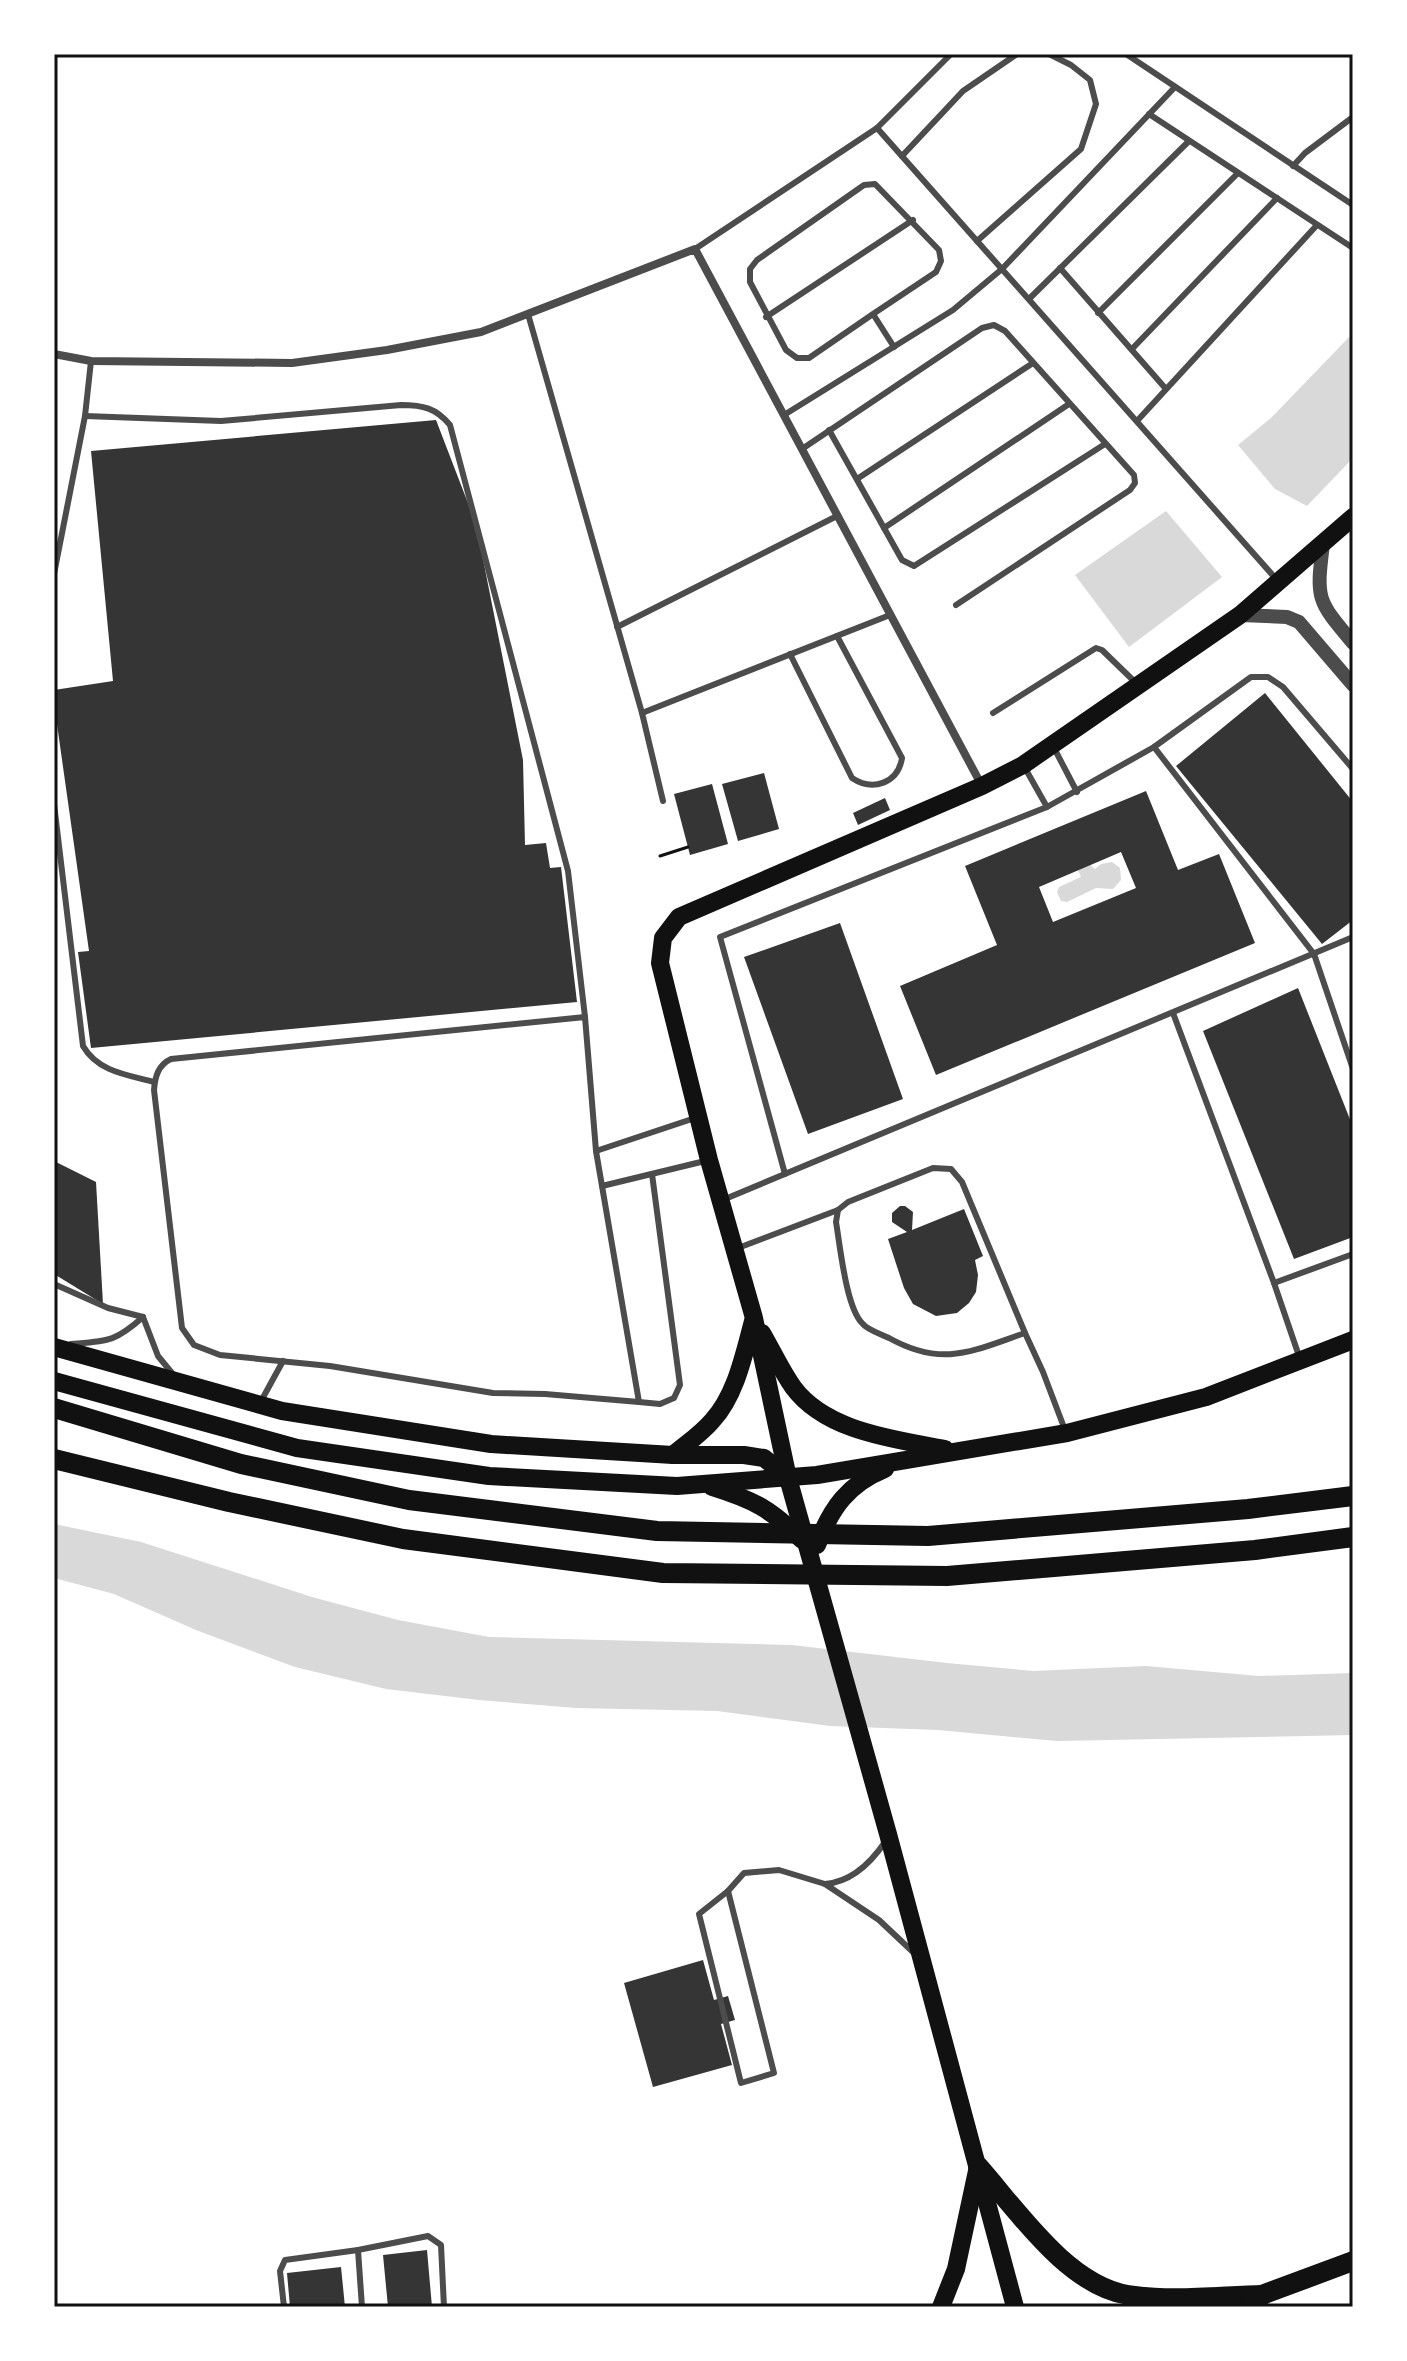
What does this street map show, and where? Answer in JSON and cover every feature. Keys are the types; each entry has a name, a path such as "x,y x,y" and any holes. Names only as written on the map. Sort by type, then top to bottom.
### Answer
{"highway":[{"path":"54,1408 241,1464 409,1500 657,1531 928,1536 1248,1509 1353,1496"},
{"path":"54,1459 229,1502 403,1539 663,1573 947,1576 1255,1550 1353,1537"},
{"path":"978,2166 1063,2262 1085,2279 1127,2295 1263,2295"},
{"path":"1224,2307 1353,2261"}],"main road":[{"path":"1015,2307 888,1834 788,1478 754,1318 709,1160 660,963 663,938 679,917 982,786 1023,765 1240,615 1353,517"},
{"path":"754,1318 794,1389 827,1417 871,1435 960,1451"},
{"path":"673,1455 714,1420 728,1397 754,1318"},
{"path":"54,1381 297,1448 489,1476 677,1486 788,1478 1067,1433 1206,1397 1353,1340"},
{"path":"54,1346 282,1411 491,1444 764,1458 788,1478"},
{"path":"809,1553 827,1518 847,1490 871,1475 906,1460"},
{"path":"702,1484 749,1498 778,1516 809,1553"},
{"path":"941,2307 956,2269 978,2166"}],"street":[{"path":"54,354 91,361 292,363 387,350 481,332 695,249 982,786"},
{"path":"1323,544 1318,583 1324,608 1353,643"},
{"path":"1240,615 1287,617 1299,622 1353,685"}],"lane":[{"path":"695,249 877,128 951,54"},
{"path":"902,156 963,91 1017,54"},
{"path":"977,241 1081,149 1096,104 1090,80 1071,65 1049,54"},
{"path":"1126,54 1353,205"},
{"path":"784,415 953,310 1002,269 1175,87"},
{"path":"1353,89 1353,106"},
{"path":"1149,114 1353,248"},
{"path":"1293,166 1305,153 1353,117"},
{"path":"877,128 1278,581"},
{"path":"1029,299 1189,141"},
{"path":"1098,313 1238,173"},
{"path":"875,184 913,220 939,250 941,261 936,272 809,358 797,358 786,350 750,282 750,269 757,260 864,185 875,184"},
{"path":"1132,349 1277,198"},
{"path":"766,317 913,220"},
{"path":"1137,421 1317,225"},
{"path":"1060,268 1166,389"},
{"path":"528,314 642,713 663,801"},
{"path":"873,314 894,347"},
{"path":"802,449 982,328 994,325 1005,331 1134,475 1135,483 1130,490 956,605"},
{"path":"54,574 85,416 91,361"},
{"path":"857,479 1033,363"},
{"path":"884,528 1069,404"},
{"path":"85,416 221,421 411,405 432,408 450,425 568,871 596,1151 639,1402"},
{"path":"829,430 902,560 914,566 1105,444"},
{"path":"617,627 837,516"},
{"path":"642,713 890,615"},
{"path":"790,654 852,778 860,784 882,784 900,770 902,758 837,636"},
{"path":"993,713 1096,648 1138,686"},
{"path":"785,1174 720,937 1047,807 1154,747 1251,677 1268,677 1283,687 1353,769"},
{"path":"1052,745 1077,792"},
{"path":"1154,747 1314,954 1353,1069"},
{"path":"1023,765 1047,807"},
{"path":"54,804 83,1046 89,1056 111,1071 154,1082"},
{"path":"720,1201 1353,937"},
{"path":"1173,1013 1300,1361"},
{"path":"585,1017 171,1059 160,1066 154,1082 182,1328 194,1345 220,1355 330,1366 493,1393 545,1394 660,1404 674,1398 680,1385 652,1174"},
{"path":"596,1151 698,1117"},
{"path":"602,1186 709,1160"},
{"path":"734,1249 838,1210 848,1202 933,1168 951,1169 962,1182 1067,1433"},
{"path":"838,1210 836,1222 848,1292 861,1323 893,1341 937,1356 960,1355 1025,1333"},
{"path":"1274,1283 1353,1254"},
{"path":"54,1284 108,1308 143,1317"},
{"path":"54,1346 102,1342 122,1335 143,1317"},
{"path":"143,1317 158,1356 168,1371 187,1383"},
{"path":"260,1403 283,1361"},
{"path":"825,1884 840,1883 858,1872 873,1858 888,1834"},
{"path":"728,1891 774,2073 741,2083 699,1914 728,1891 744,1873 779,1870 825,1884 879,1920 922,1961"},
{"path":"284,2307 280,2271 285,2260 428,2236 441,2245 444,2307"},
{"path":"358,2250 362,2307"}],"path":[{"path":"660,856 688,847"}],"shaded area":[{"path":"1353,333 1353,458 1307,506 1275,489 1238,445 1271,418"},
{"path":"1166,511 1222,577 1129,647 1075,575"},
{"path":"1087,862 1095,869 1112,862 1120,868 1121,880 1113,889 1096,888 1067,902 1061,901 1057,892 1059,887 1081,877 1078,870"},
{"path":"54,1524 141,1542 312,1597 398,1620 489,1637 792,1645 1033,1671 1146,1666 1259,1676 1353,1673 1353,1735 1057,1741 938,1730 830,1726 717,1711 576,1708 386,1689 295,1667 196,1630 114,1594 54,1578"}],"building":[{"path":"436,420 476,524 523,760 525,845 546,843 550,868 561,867 577,1002 91,1048 78,952 89,951 54,690 113,681 91,451"},
{"path":"1265,693 1353,802 1353,920 1322,944 1176,766"},
{"path":"764,773 779,829 738,841 722,784"},
{"path":"712,784 728,844 690,855 674,794"},
{"path":"1146,791 1178,870 1219,854 1255,943 936,1075 900,986 997,945 965,866","holes":["1121,852 1136,888 1053,922 1039,887"]},
{"path":"885,798 890,810 858,825 853,813"},
{"path":"840,923 903,1099 808,1134 744,957"},
{"path":"1298,988 1353,1127 1353,1237 1294,1259 1203,1031"},
{"path":"54,1161 96,1182 103,1304 54,1274"},
{"path":"900,1206 913,1212 912,1230 964,1209 983,1256 975,1260 978,1275 976,1292 957,1313 936,1316 913,1304 904,1288 888,1239 907,1232 892,1222 892,1213"},
{"path":"703,1960 714,2000 728,1996 735,2020 721,2024 732,2065 653,2087 624,1983"},
{"path":"427,2250 432,2307 388,2307 383,2255"},
{"path":"341,2267 345,2307 290,2307 287,2273"}]}
